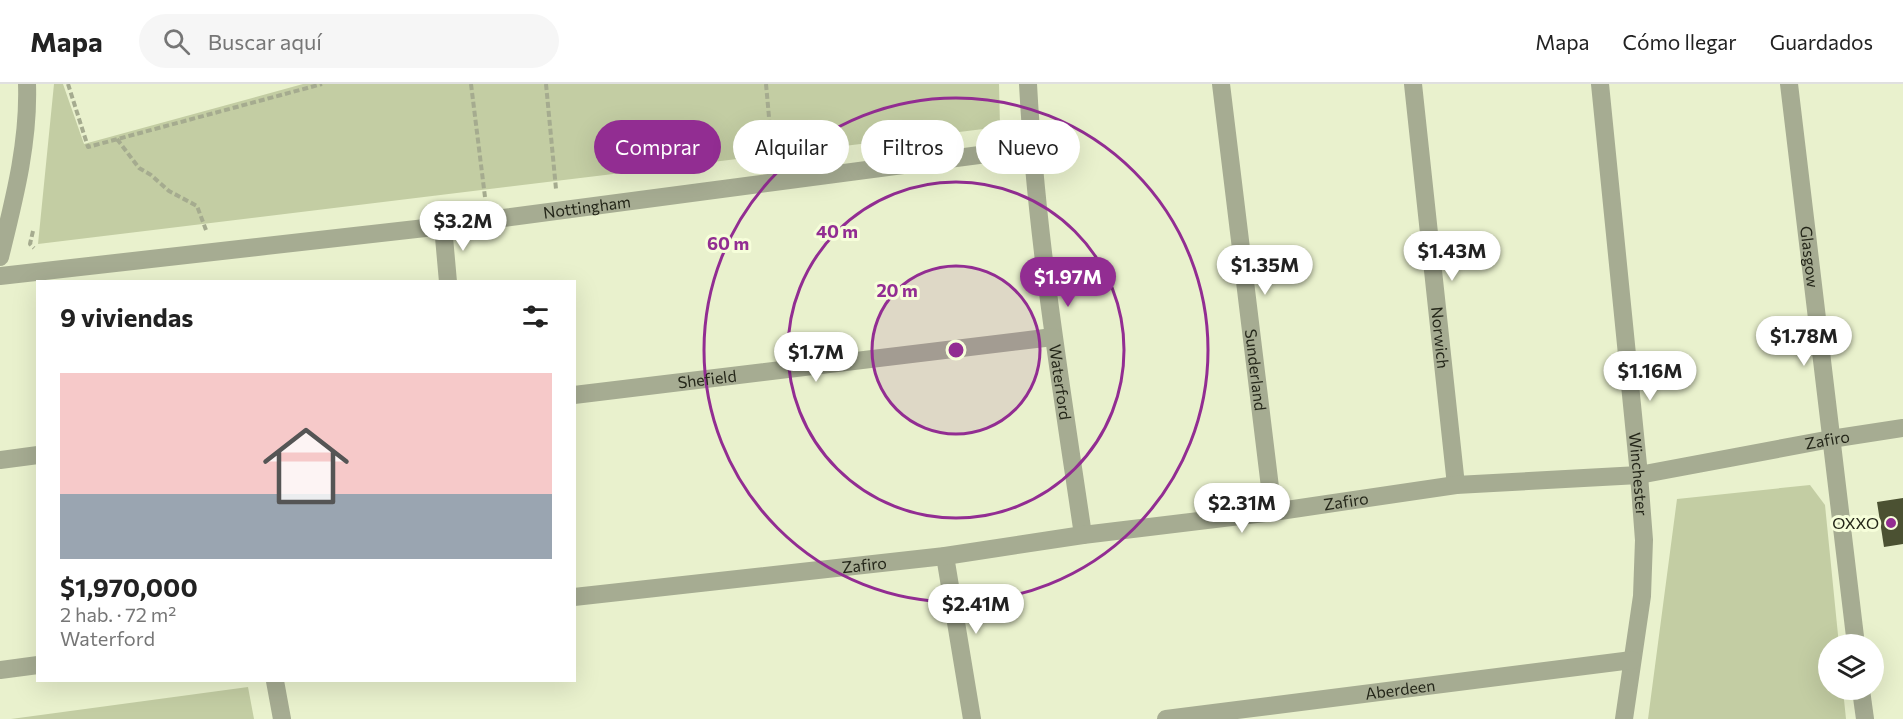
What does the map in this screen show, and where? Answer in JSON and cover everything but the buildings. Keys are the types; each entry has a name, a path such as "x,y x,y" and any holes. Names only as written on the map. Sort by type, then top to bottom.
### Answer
{"street":[{"path":"0,257 20,171 28,99 27,84"},
{"name":"Waterford","path":"1028,84 1030,120"},
{"name":"Sunderland","path":"1221,84 1273,512"},
{"name":"Norwich","path":"1413,84 1456,485"},
{"name":"Winchester","path":"1600,84 1644,540 1642,596 1624,719"},
{"name":"Glasgow","path":"1790,84 1855,634"},
{"name":"Nottingham","path":"0,276 442,226 976,155"},
{"name":"Waterford","path":"1035,174 1053,337 1083,535"},
{"path":"442,226 448,280"},
{"name":"Shefield","path":"576,394 1053,337"},
{"name":"Zafiro","path":"576,597 945,556 1083,535 1273,512 1456,485 1639,475 1903,428"},
{"path":"0,460 36,455"},
{"path":"945,556 972,719"},
{"name":"Aberdeen","path":"1166,719 1632,660"},
{"path":"0,670 36,665"},
{"path":"275,682 282,719"},
{"path":"1862,700 1865,719"}],"path":[{"path":"68,84 88,147 322,84"},
{"path":"471,84 485,201"},
{"path":"546,84 556,190 567,189"},
{"path":"766,84 770,120"},
{"path":"117,139 139,168 152,175 169,191 197,206 207,234"},
{"path":"33,227 30,244 37,251"}],"green space":[{"path":"54,84 63,84 84,144 303,84 999,84 1000,120 976,120 976,130 964,131 964,120 861,120 861,144 849,145 849,120 733,120 733,159 721,161 721,120 594,120 594,174 614,174 38,244"},
{"path":"1810,485 1825,505 1838,634 1818,634 1818,700 1844,700 1846,719 1648,719 1677,499"},
{"path":"248,687 254,719 11,719"}],"place":[{"name":"OXXO","path":"1891,523"}]}
